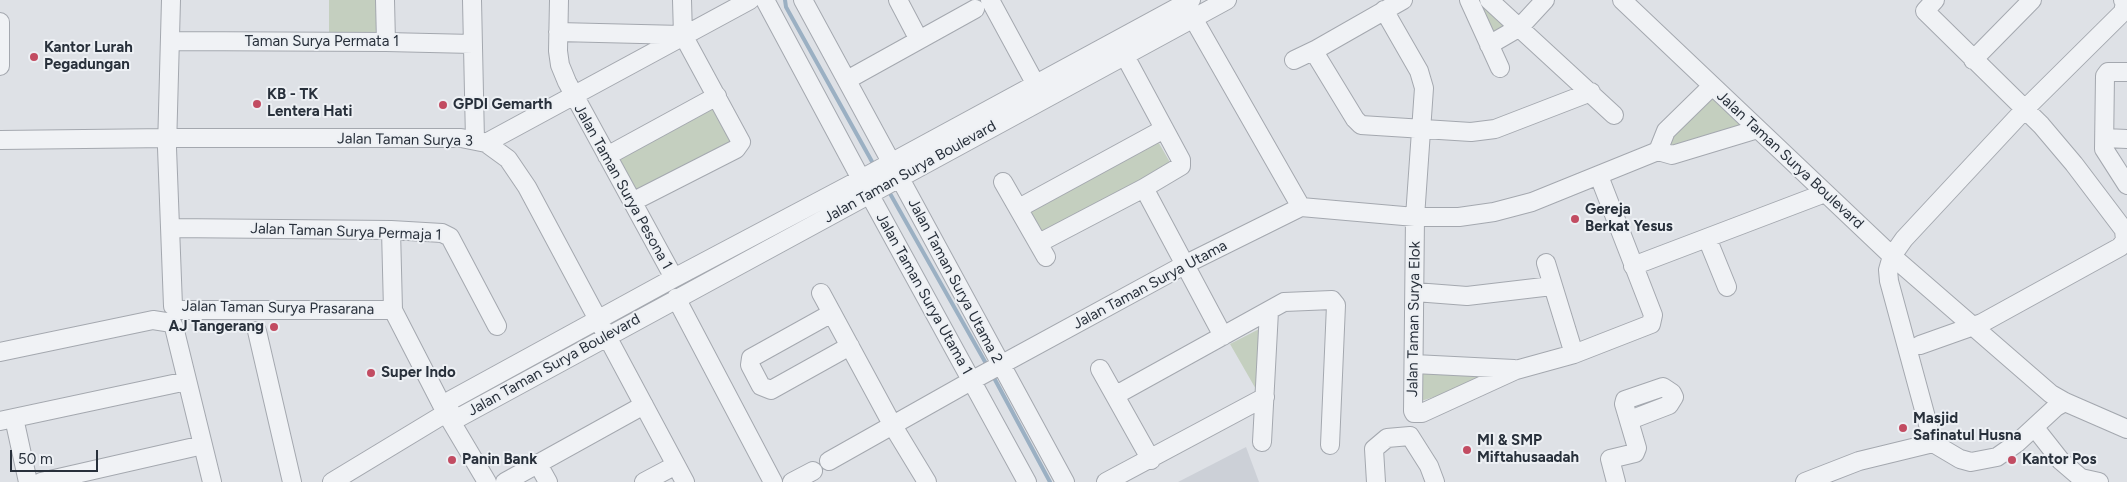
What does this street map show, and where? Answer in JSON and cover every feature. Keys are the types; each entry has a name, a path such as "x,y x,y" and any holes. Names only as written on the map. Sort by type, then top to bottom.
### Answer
{"street":[{"name":"Jalan Taman Surya Prasarana","path":"171,0 163,141 170,228 171,299 173,306 180,310 392,310"},
{"path":"385,0 386,42"},
{"path":"472,0 473,44 481,142 573,96 750,0"},
{"name":"Jalan Taman Surya Pesona 1","path":"559,0 560,65 573,96 674,278"},
{"path":"632,202 741,148 717,96 683,35 682,0"},
{"name":"Jalan Taman Surya Utama 1","path":"765,0 873,193 974,379 1027,482"},
{"name":"Jalan Taman Surya Utama 2","path":"803,0 848,80 891,172 997,367 1065,482"},
{"path":"898,0 919,40"},
{"path":"990,0 1035,83"},
{"name":"Jalan Taman Surya Boulevard","path":"1188,5 1125,56 891,172 864,177 451,400 446,413 460,416 873,193 891,172 1035,83 1188,5 1227,0"},
{"path":"1294,60 1403,0"},
{"path":"1469,0 1500,68"},
{"path":"1490,0 1614,115"},
{"path":"1489,45 1520,27 1546,0"},
{"name":"Jalan Taman Surya Boulevard","path":"1622,0 1892,256 1967,322 2057,398 2127,429"},
{"path":"1973,60 2032,0"},
{"path":"2057,398 2049,414 2035,428 1997,457 1971,462 1960,459 1933,443 1889,281 1888,270 1892,256 1904,239 2025,109 2123,12 2125,3 2123,0"},
{"path":"1920,345 2120,247 2125,240 2124,230 2069,158 2025,109 1973,60 1925,4"},
{"path":"1188,5 1301,207 1415,217 1459,217 1494,212 1532,202 1658,152 1672,155 1758,129"},
{"path":"848,80 975,9"},
{"name":"Jalan Taman Surya Elok","path":"1384,10 1422,78 1424,88 1415,217 1413,411 1418,414 1422,413 1516,370"},
{"path":"0,22 0,66"},
{"path":"558,32 683,35"},
{"name":"Taman Surya Permata 1","path":"170,41 473,44"},
{"path":"1317,48 1316,55 1355,119 1361,125 1471,132 1495,129 1591,92"},
{"path":"1003,182 1043,250 1183,166 1125,56"},
{"path":"2127,72 2108,72 2105,76 2104,149 2127,185"},
{"path":"1658,152 1666,131 1712,86"},
{"path":"607,156 717,96"},
{"path":"1019,208 1164,129"},
{"name":"Jalan Taman Surya 3","path":"0,140 163,141 451,138 481,142 508,159 527,187 685,482"},
{"path":"2105,138 2127,139"},
{"path":"1414,364 1516,370 1574,354 1651,324 1653,315 1599,176"},
{"path":"1144,188 1223,336"},
{"path":"1633,266 1825,192"},
{"name":"Jalan Taman Surya Utama","path":"829,461 974,379 1186,264 1301,207"},
{"name":"Jalan Taman Surya Permaja 1","path":"170,228 391,230 442,233 450,237 497,326"},
{"path":"391,230 392,310 446,413 487,482"},
{"path":"1707,238 1727,287"},
{"path":"1546,263 1574,354"},
{"path":"1415,292 1467,296 1552,286"},
{"path":"821,293 893,426 927,482"},
{"path":"676,298 773,482"},
{"path":"1116,395 1284,302 1332,300 1335,302 1330,445"},
{"path":"1262,442 1270,311"},
{"path":"832,313 751,358 750,365 761,386 771,390 850,346"},
{"path":"0,337 0,352 153,320 168,321 174,327 212,482"},
{"path":"257,331 292,482"},
{"path":"1100,369 1151,460"},
{"path":"28,482 7,419 187,381"},
{"path":"1106,482 1151,460 1265,397"},
{"path":"505,482 644,405"},
{"path":"332,482 446,413"},
{"path":"1616,482 1610,459 1637,451 1630,420"},
{"path":"2035,428 2061,461 2074,473 2081,478 2099,482"},
{"path":"1376,482 1374,449 1387,438 1410,436 1429,466 1435,482"},
{"path":"1805,482 1859,461 1933,443"},
{"path":"41,482 203,445"},
{"path":"538,464 548,482"},
{"path":"644,482 676,464"},
{"path":"792,482 813,471"}],"shaded area":[{"path":"1246,447 1259,482 1178,482"}],"green space":[{"path":"329,0 382,0 382,34 329,35"},
{"path":"1474,0 1479,0 1516,29 1492,41"},
{"path":"1715,93 1755,129 1640,161"},
{"path":"717,103 737,142 634,195 615,154"},
{"path":"1156,138 1171,164 1043,238 1026,208"},
{"path":"1265,326 1257,391 1230,344"},
{"path":"1542,363 1418,402 1421,367"}],"waterway":[{"path":"785,0 786,7 875,167"},
{"path":"888,190 988,367"},
{"path":"993,376 1050,482"}],"place":[{"name":"Kantor Lurah Pegadungan","path":"34,57"},
{"name":"KB - TK Lentera Hati","path":"257,104"},
{"name":"GPDI Gemarth","path":"443,105"},
{"name":"Gereja Berkat Yesus","path":"1575,219"},
{"name":"AJ Tangerang","path":"274,327"},
{"name":"Super Indo","path":"371,373"},
{"name":"Masjid Safinatul Husna","path":"1903,428"},
{"name":"MI & SMP Miftahusaadah","path":"1467,450"},
{"name":"Panin Bank","path":"452,460"},
{"name":"Kantor Pos","path":"2012,460"}]}
